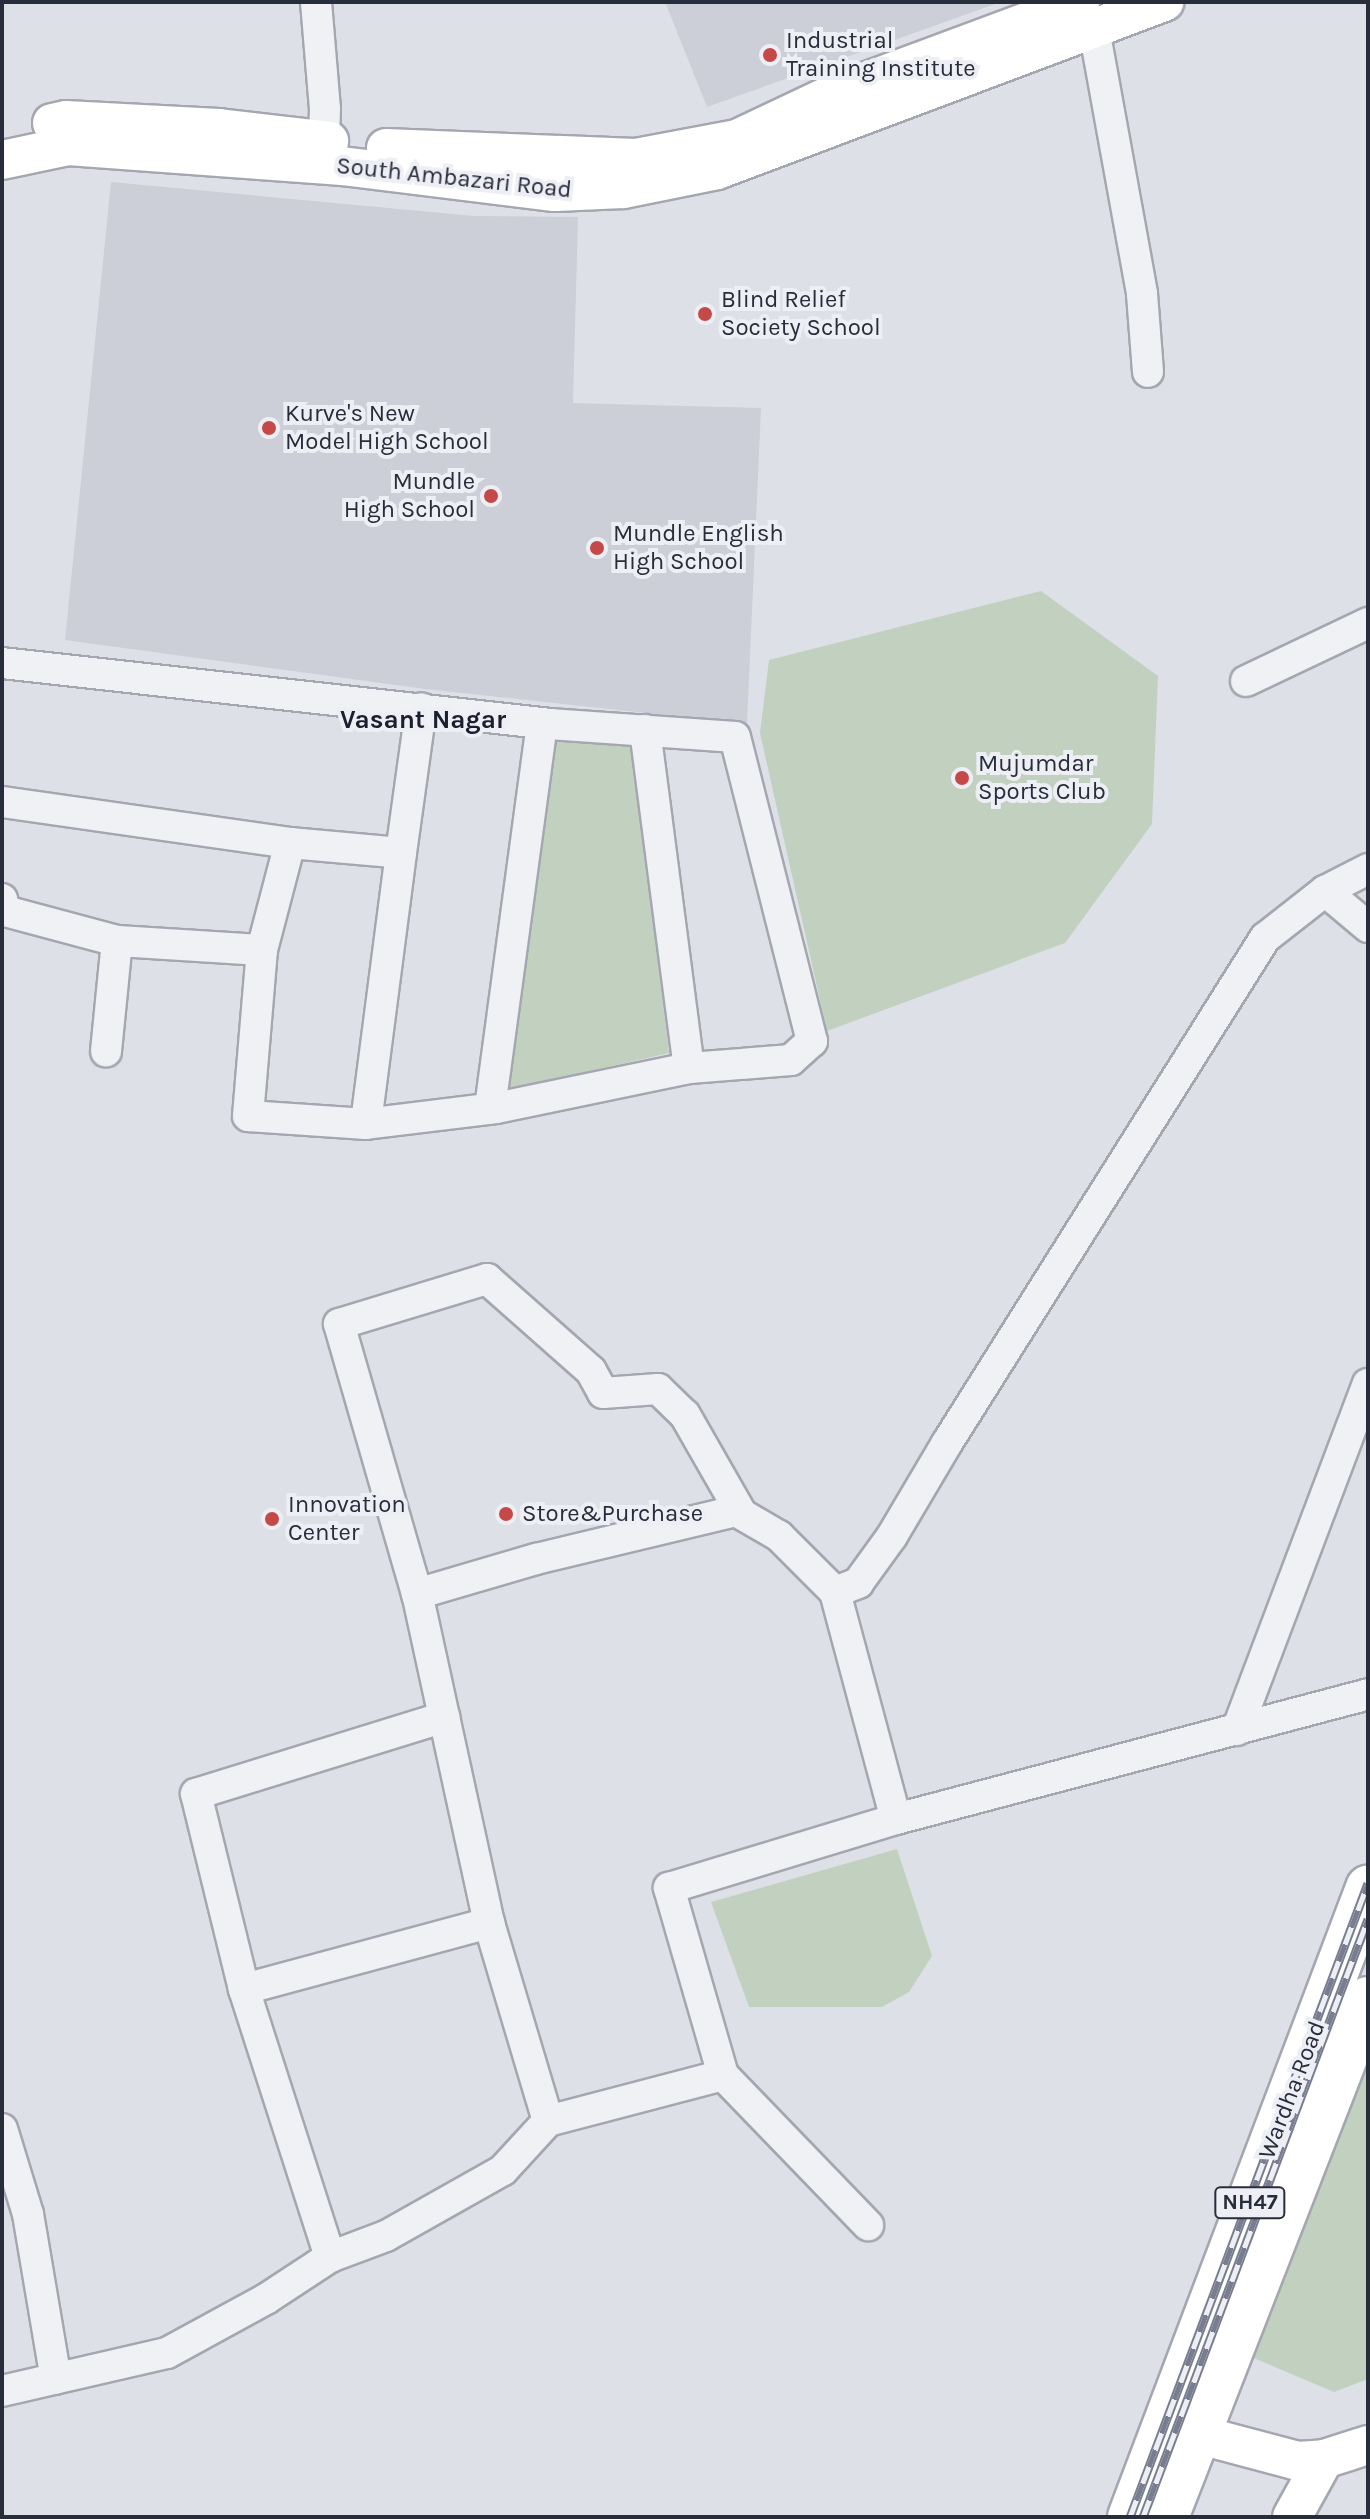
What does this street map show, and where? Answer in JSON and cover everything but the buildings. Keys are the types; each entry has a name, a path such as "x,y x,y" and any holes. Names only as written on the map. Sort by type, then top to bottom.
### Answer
{"highway":[{"name":"Wardha Road","path":"1166,2517 1185,2422 1368,1888"},
{"name":"Wardha Road","path":"1130,2517 1185,2422 1368,1999"}],"main road":[{"name":"South Ambazari Road","path":"2,134 66,120 219,128 418,152 636,158 737,139 830,95 1087,16 1164,2"},
{"name":"South Ambazari Road","path":"2,160 68,146 342,166 554,192 623,189 717,170 1087,16"},
{"path":"1185,2422 1294,2442 1353,2445"},
{"path":"1292,2517 1353,2445"}],"street":[{"path":"316,2 325,109 324,140"},
{"path":"1087,16 1142,294 1148,372"},
{"path":"1246,681 1368,623"},
{"path":"2,663 542,723 735,737 812,1041 791,1060 689,1068 490,1108 366,1124 248,1116 262,950 290,843"},
{"path":"366,1124 421,708"},
{"path":"490,1108 542,723"},
{"path":"645,730 689,1068"},
{"path":"2,802 290,843 401,853"},
{"path":"835,1592 858,1583 892,1536 947,1443 1265,938 1325,891 1368,869"},
{"path":"1325,891 1368,927"},
{"path":"2,899 5,911 117,941 262,950"},
{"path":"106,1051 117,941"},
{"path":"548,2121 489,1923 417,1594 339,1324 487,1279 591,1371 603,1393 658,1389 685,1415 740,1511 779,1536 835,1592 896,1819"},
{"path":"1237,1730 1368,1384"},
{"path":"417,1594 536,1559 740,1511"},
{"path":"868,2225 723,2075 669,1888 896,1819 1368,1694"},
{"path":"330,2257 244,1989 196,1794 444,1717"},
{"path":"244,1989 489,1923"},
{"path":"2,2391 167,2353 266,2299 330,2257 386,2236 503,2170 548,2121 723,2075"},
{"path":"2,2129 28,2214 56,2379"}],"shaded area":[{"name":"Industrial Training Institute","path":"665,2 1001,2 707,107"},
{"path":"111,182 474,216 578,217 573,403 761,408 747,724 425,689 65,640"}],"green space":[{"name":"Mujumdar Sports Club","path":"1041,591 1158,676 1152,824 1065,943 827,1031 760,733 769,660"},
{"path":"551,736 632,740 669,1053 503,1091"},
{"path":"897,1849 932,1956 909,1992 882,2007 749,2007 711,1902"},
{"path":"1368,2033 1368,2379 1334,2392 1244,2354"}],"railway":[{"path":"1130,2517 1368,1883"},
{"path":"1143,2517 1368,1919"}],"place":[{"name":"Industrial Training Institute","path":"770,55"},
{"name":"Blind Relief Society School","path":"705,314"},
{"name":"Kurve's New Model High School","path":"269,428"},
{"name":"Mundle High School","path":"491,496"},
{"name":"Mundle English High School","path":"597,548"},
{"name":"Mujumdar Sports Club","path":"962,778"},
{"name":"Store&Purchase","path":"506,1514"},
{"name":"Innovation Center","path":"272,1519"}],"district":[{"name":"Vasant Nagar","path":"423,720"}]}
